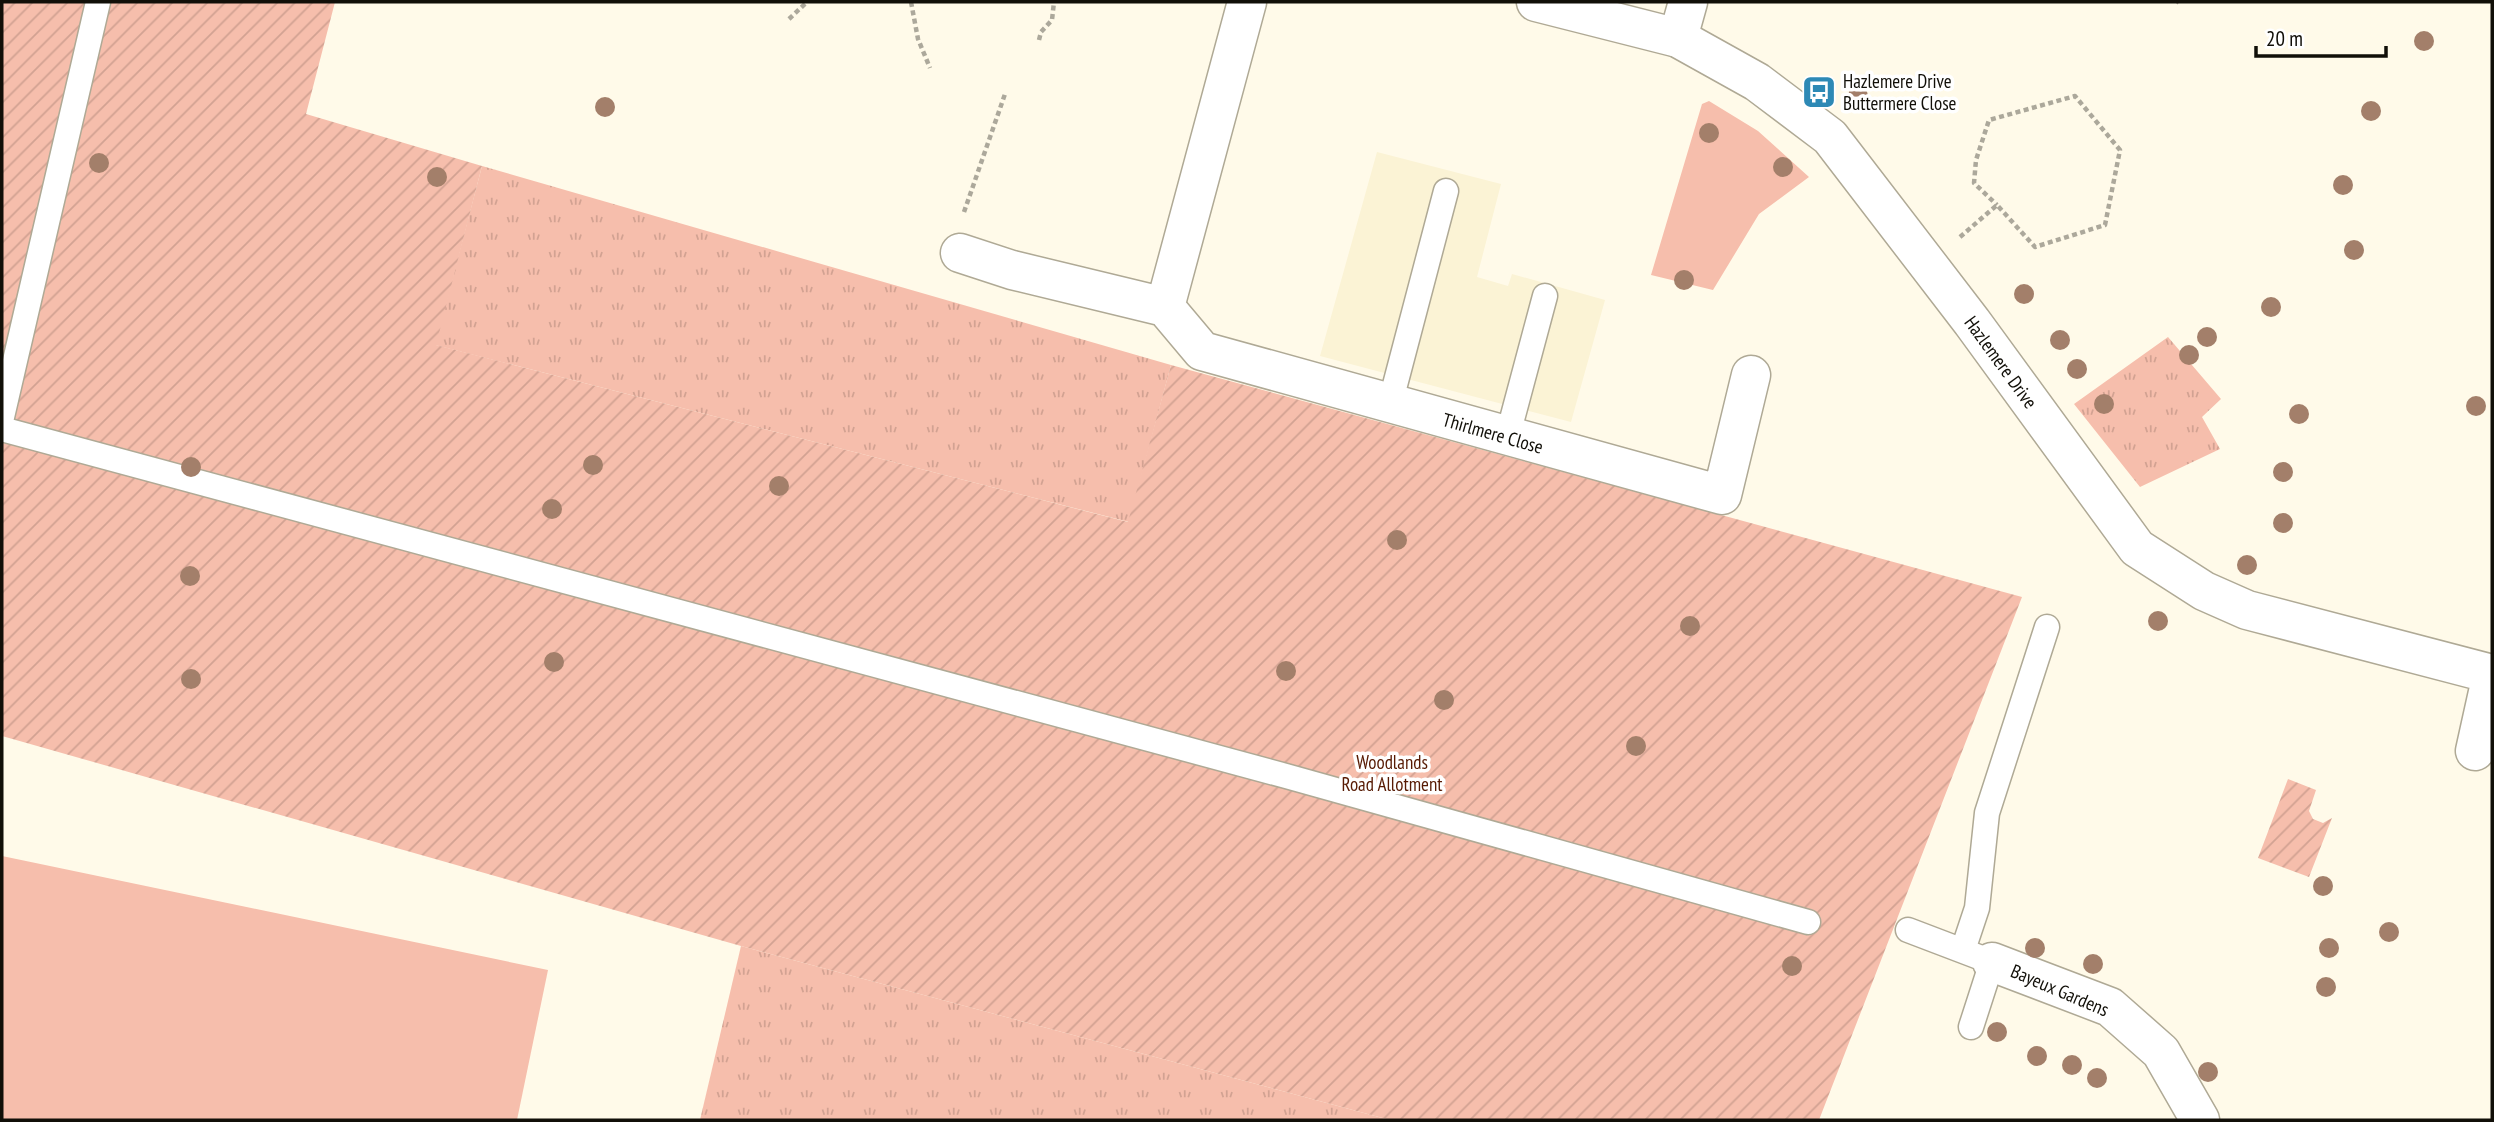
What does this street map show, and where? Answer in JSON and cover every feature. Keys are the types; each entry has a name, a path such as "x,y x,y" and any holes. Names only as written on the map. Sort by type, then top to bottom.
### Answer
{"street":[{"path":"960,238 1012,270 1164,307 1247,2"},
{"name":"Hazlemere Drive","path":"1536,2 1678,38 1757,82 1830,137 2137,548 2204,591 2247,610 2492,674 2475,751"},
{"path":"1678,38 1688,2"},
{"name":"Thirlmere Close","path":"1164,307 1202,351 1507,438 1722,495 1751,375"},
{"name":"Bayeux Gardens","path":"1978,956 2109,1007 2161,1052 2200,1120"}],"lane":[{"path":"2,417 98,2"},
{"path":"1390,404 1446,191"},
{"path":"1507,438 1545,296"},
{"path":"2,429 1286,776 1808,922"},
{"path":"1978,956 1977,908 1987,813 2047,627"},
{"name":"Bayeux Gardens","path":"1908,930 1978,956 1971,1027"}],"path":[{"path":"789,19 807,2"},
{"path":"911,2 918,39 930,68"},
{"path":"1039,40 1041,32 1052,20 1054,2"},
{"path":"960,238 1005,94"},
{"path":"2075,96 2120,150 2105,225 2035,247 1997,205 1974,183 1976,160 1989,120 2075,96"},
{"path":"1928,266 1997,205"}],"shaded area":[{"path":"1377,152 1501,184 1477,277 1508,286 1512,274 1605,300 1571,422 1320,356"}],"green space":[{"name":"Woodlands Road Allotment","path":"2,2 335,2 306,114 482,166 436,345 1128,522 1171,365 2022,597 1819,1120 1390,1120 741,946 2,736"},
{"path":"1709,101 1758,131 1809,177 1759,214 1713,290 1651,275 1702,104"},
{"path":"482,166 1171,365 1129,522 435,345"},
{"path":"2168,337 2221,399 2202,417 2220,449 2140,487 2074,404"},
{"path":"2288,779 2316,790 2309,811 2313,819 2323,823 2332,818 2309,877 2258,858"},
{"path":"2,856 548,970 517,1120 2,1120"},
{"path":"741,946 1390,1120 700,1120"}],"place":[{"name":"Hazlemere Drive Buttermere Close","path":"1819,92"}]}
